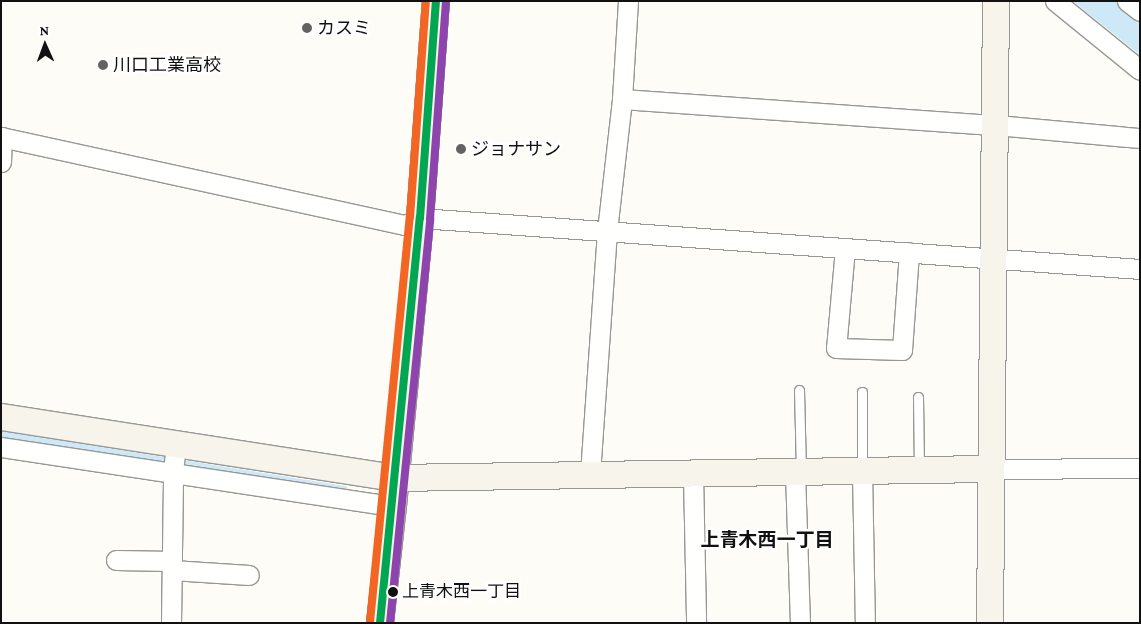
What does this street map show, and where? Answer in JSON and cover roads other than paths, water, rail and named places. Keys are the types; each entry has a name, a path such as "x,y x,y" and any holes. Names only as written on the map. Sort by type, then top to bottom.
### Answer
{"street":[{"path":"380,623 420,218 436,1"},
{"path":"590,474 608,231 622,99 628,1"},
{"path":"990,623 996,1"},
{"path":"1055,1 1140,70"},
{"path":"1127,1 1140,12"},
{"path":"622,99 996,125 1140,138"},
{"path":"1,162 2,137 405,225 420,218 1140,269"},
{"path":"844,248 836,348 902,350 909,252"},
{"path":"1,417 395,478 590,474 798,473 990,468 1140,468"},
{"path":"171,623 173,472 176,444"},
{"path":"1,447 393,506"},
{"path":"862,471 865,623"},
{"path":"798,473 800,623"},
{"path":"693,474 696,623"},
{"path":"116,560 249,575"}],"lane":[{"path":"798,473 799,390"},
{"path":"862,392 862,471"},
{"path":"918,397 920,470"}],"water":[{"path":"1073,1 1120,1 1140,17 1140,55"}],"waterway":[{"path":"1,434 345,489"}],"place":[{"name":"カスミ","path":"307,28"},
{"name":"川口工業高校","path":"103,65"},
{"name":"ジョナサン","path":"461,149"},
{"name":"上青木西一丁目","path":"393,592"}],"district":[{"name":"上青木西一丁目","path":"767,540"}]}
